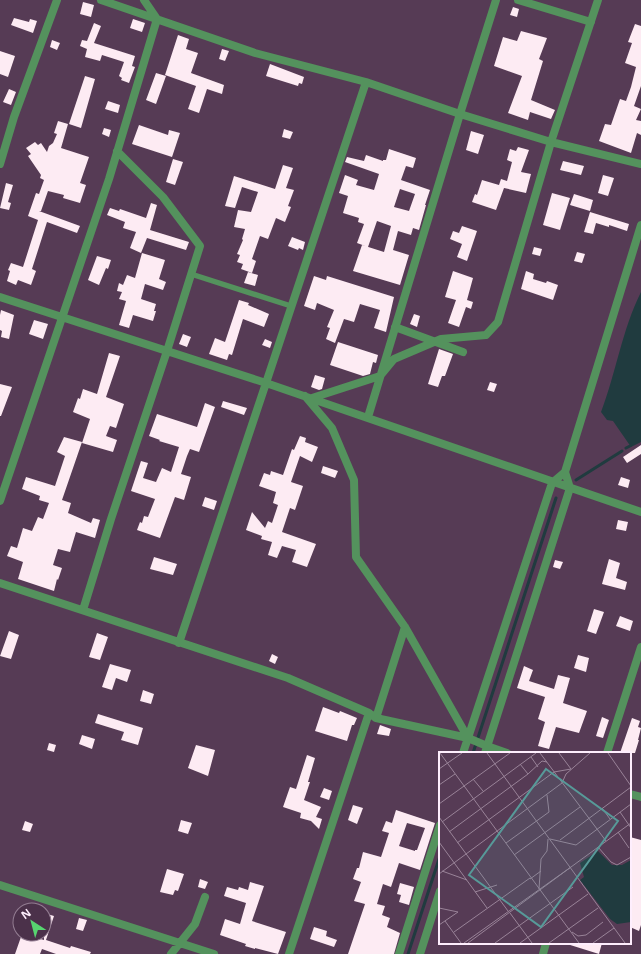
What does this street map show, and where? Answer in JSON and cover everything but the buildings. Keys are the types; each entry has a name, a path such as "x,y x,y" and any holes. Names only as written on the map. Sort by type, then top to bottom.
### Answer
{"street":[{"path":"0,164 14,117 57,0"},
{"path":"102,0 255,53 366,82 460,114 551,142 641,164"},
{"path":"144,0 157,19"},
{"path":"368,417 496,0"},
{"path":"518,0 591,22"},
{"path":"308,397 380,376 394,359 441,339 486,335 498,322 551,142 598,0"},
{"path":"0,501 117,151 157,19"},
{"path":"179,643 366,82"},
{"path":"83,610 200,246 163,197 117,151"},
{"path":"464,752 470,739 552,483 565,472 639,239 641,225"},
{"path":"0,297 368,417 552,483 641,512"},
{"path":"395,327 463,352"},
{"path":"308,397 332,428 354,480 356,557 405,627 470,739"},
{"path":"485,748 570,488 565,472"},
{"path":"0,583 288,678 372,715 470,739 485,748 503,752"},
{"path":"289,954 372,715 405,627"},
{"path":"606,752 641,646"},
{"path":"631,794 641,797"},
{"path":"399,954 439,828"},
{"path":"0,885 214,954"},
{"path":"420,954 439,894"},
{"path":"171,954 195,924 205,897"},
{"path":"542,954 546,944"}],"lane":[{"path":"191,274 291,306"}],"shaded area":[{"path":"641,292 641,442 631,447 613,421 607,420 601,412 634,306"}],"waterway":[{"path":"626,448 630,446"},
{"path":"576,480 622,451"},
{"path":"473,752 556,498"},
{"path":"408,954 439,859"}]}
